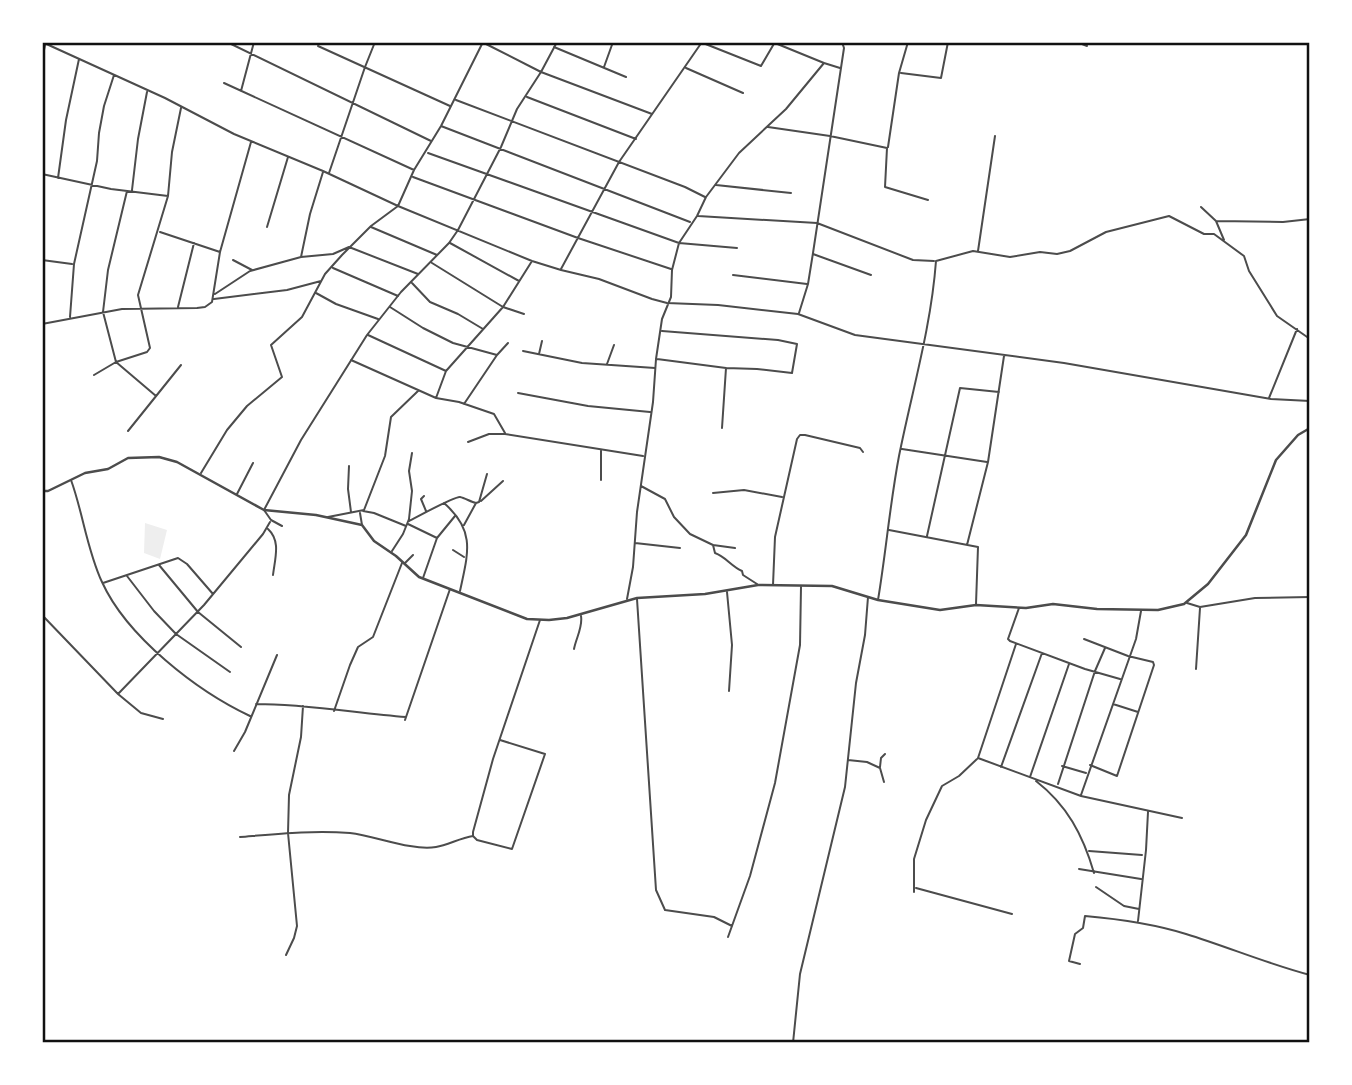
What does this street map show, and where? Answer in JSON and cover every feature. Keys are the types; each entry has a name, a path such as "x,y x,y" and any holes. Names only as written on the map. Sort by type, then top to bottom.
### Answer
{"street":[{"path":"51,46 52,42"},
{"path":"227,42 432,142"},
{"path":"241,91 254,42"},
{"path":"329,174 375,42"},
{"path":"264,510 297,446 367,335 398,296 458,230 512,121 556,42"},
{"path":"604,68 613,42"},
{"path":"561,270 619,162 702,42 761,66 775,42 841,68"},
{"path":"798,314 808,284 844,48 842,42"},
{"path":"908,42 887,148 885,187 928,200"},
{"path":"900,73 941,78 948,42"},
{"path":"1077,42 1087,46"},
{"path":"42,60 44,43 114,74 216,126 398,206 532,261 599,279 667,303 718,305 798,314 855,335 1004,355 1269,398 1310,401"},
{"path":"200,475 227,430 247,406 281,379 271,345 295,325 321,281 349,247 398,206 414,170 427,152 483,43 541,72 653,115"},
{"path":"318,46 450,106"},
{"path":"554,47 626,77"},
{"path":"58,178 66,120 79,58"},
{"path":"627,600 656,359 667,303 671,297 672,270 679,243 706,197 739,153 786,109 824,63"},
{"path":"685,68 743,93"},
{"path":"69,318 74,264 97,161 99,134 114,74"},
{"path":"224,83 414,170"},
{"path":"132,192 147,91"},
{"path":"526,96 637,139"},
{"path":"454,99 706,197"},
{"path":"94,375 116,362 147,352 150,348 140,307 139,289 159,232 168,196 172,152 181,107"},
{"path":"441,126 691,222"},
{"path":"768,127 887,148"},
{"path":"978,251 995,136"},
{"path":"213,297 220,252 251,141"},
{"path":"427,152 679,243 737,248"},
{"path":"267,226 288,156"},
{"path":"301,257 323,171"},
{"path":"42,174 91,185 168,196"},
{"path":"412,176 672,270"},
{"path":"715,185 791,193"},
{"path":"127,191 108,270 103,312 116,362 156,396"},
{"path":"1201,206 1216,221 1225,242"},
{"path":"697,216 817,223 913,260 936,261 973,251 1010,257 1040,252 1057,254 1070,251 1106,232 1169,216 1204,234 1214,234 1244,256 1249,271 1277,316 1310,339"},
{"path":"1216,221 1283,222 1310,219"},
{"path":"370,227 438,255"},
{"path":"159,232 220,252"},
{"path":"178,307 194,243"},
{"path":"449,243 520,282"},
{"path":"42,324 140,307 205,307 213,297 253,270 301,257 333,254 349,247 419,274"},
{"path":"813,253 871,275"},
{"path":"42,260 74,264"},
{"path":"233,260 253,270"},
{"path":"436,398 446,371 503,307 532,261"},
{"path":"878,600 901,449 925,343 936,261"},
{"path":"431,262 503,307 524,314"},
{"path":"332,268 398,296"},
{"path":"733,275 808,284"},
{"path":"213,297 287,290 321,281"},
{"path":"411,282 430,302 458,314 484,330"},
{"path":"315,293 336,304 379,319"},
{"path":"389,307 453,343 497,355"},
{"path":"1269,398 1297,328"},
{"path":"656,359 792,373 797,345 778,340 661,331"},
{"path":"367,335 446,371"},
{"path":"539,354 542,341"},
{"path":"464,404 508,343"},
{"path":"607,364 614,345"},
{"path":"523,351 582,363 656,368"},
{"path":"967,545 988,462 1004,355"},
{"path":"351,360 436,398 494,414 505,434"},
{"path":"128,431 181,365"},
{"path":"722,428 726,368"},
{"path":"927,536 960,388 1000,392"},
{"path":"419,390 391,417 382,464 361,512 362,525 372,539 413,574 517,616 541,620 581,615 637,598 727,591 758,585 832,586 878,600 940,610 976,606 1059,604 1087,609 1141,611 1176,607 1186,603 1208,584 1246,535 1276,460 1298,435 1310,428"},
{"path":"518,393 588,406 651,412"},
{"path":"468,442 489,434 505,434 644,456"},
{"path":"773,586 775,537 800,435 860,448 863,452"},
{"path":"901,449 988,462"},
{"path":"600,480 601,450"},
{"path":"391,553 407,524 412,491 409,471 412,453"},
{"path":"42,491 91,471 108,469 128,458 149,456 168,459 264,510 362,525"},
{"path":"237,495 253,463"},
{"path":"349,466 351,513"},
{"path":"478,503 487,474"},
{"path":"71,480 102,583 122,615 181,673 224,704 250,716"},
{"path":"463,526 478,503 503,481"},
{"path":"640,486 665,499 674,517 690,534 713,545 736,548"},
{"path":"713,492 744,490 783,497"},
{"path":"424,496 421,499 427,512"},
{"path":"407,524 451,498 460,497 478,503"},
{"path":"444,503 463,526 468,543 459,592"},
{"path":"264,510 271,520 282,526"},
{"path":"327,518 351,513 374,513 437,538"},
{"path":"423,579 437,538 456,515"},
{"path":"118,694 214,594 271,520"},
{"path":"267,528 275,535 277,543 273,575"},
{"path":"888,530 978,547 976,606"},
{"path":"634,543 680,548"},
{"path":"713,545 715,553 723,556 758,585"},
{"path":"453,550 465,558"},
{"path":"334,711 358,647 373,637 403,563 413,555"},
{"path":"102,583 178,558 182,559 214,594"},
{"path":"158,565 198,612 241,647"},
{"path":"127,576 176,634 230,671"},
{"path":"728,937 750,876 775,783 800,645 801,586"},
{"path":"256,704 303,706 405,719 450,588"},
{"path":"727,591 732,645 729,691"},
{"path":"793,1043 800,974 845,787 869,596"},
{"path":"1186,603 1200,607 1255,598 1310,597"},
{"path":"637,598 656,890 665,910 713,917 732,926"},
{"path":"1019,607 1008,639 1069,663 1121,679"},
{"path":"1196,669 1200,607"},
{"path":"1081,796 1136,639 1141,611"},
{"path":"42,615 118,694 141,713 163,719"},
{"path":"574,649 582,624 581,615"},
{"path":"472,836 480,800 541,620"},
{"path":"1084,639 1128,656 1153,662 1154,665 1117,776 1090,765"},
{"path":"1012,914 914,890 914,859 926,820 942,786 959,776 978,758 1016,644"},
{"path":"1058,786 1062,766 1106,647"},
{"path":"1001,767 1043,652"},
{"path":"234,751 245,732 277,655"},
{"path":"1030,777 1069,663"},
{"path":"1112,704 1139,712"},
{"path":"286,955 297,926 288,833 289,795 301,737 303,706"},
{"path":"240,836 346,833 436,847 472,836 512,849 545,754 500,740"},
{"path":"884,782 880,768 881,758 885,754"},
{"path":"978,758 1081,796 1182,818"},
{"path":"847,760 867,762 880,768"},
{"path":"1062,766 1087,774"},
{"path":"1034,779 1052,793 1080,833 1094,873"},
{"path":"1137,922 1148,810"},
{"path":"1088,851 1144,855"},
{"path":"1079,869 1142,879"},
{"path":"1096,887 1124,906 1140,909"},
{"path":"1080,964 1069,961 1075,934 1083,928 1085,916 1137,922 1183,933 1259,961 1310,975"}],"shaded area":[{"path":"145,523 167,530 160,559 144,553"}]}
